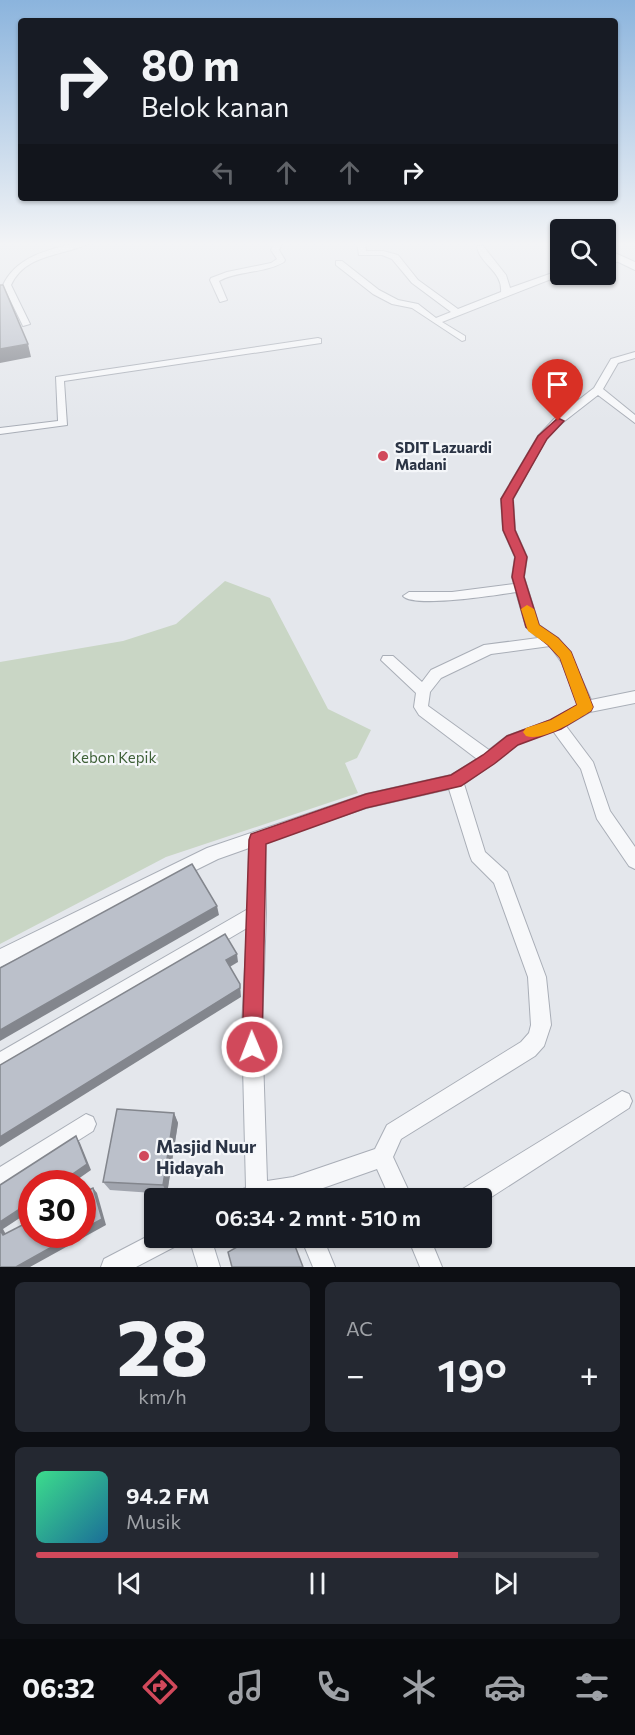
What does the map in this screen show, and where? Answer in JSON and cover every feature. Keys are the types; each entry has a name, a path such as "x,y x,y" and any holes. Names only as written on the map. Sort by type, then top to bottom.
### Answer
{"street":[{"path":"15,302 26,324"},
{"path":"396,302 415,306 462,338"},
{"path":"443,302 458,313"},
{"path":"435,321 458,313 469,306 486,302"},
{"path":"0,431 63,423 59,379 318,341"},
{"path":"586,707 566,656 553,641 533,627 518,577 521,557 509,530 507,499 542,438 558,421 598,390 614,361 635,355"},
{"path":"598,390 635,420"},
{"path":"409,596 452,596 521,587"},
{"path":"489,759 424,711 421,707 423,692 436,674 489,650 553,641"},
{"path":"388,660 423,692"},
{"path":"0,958 213,853 257,840 366,801 455,781 489,759 512,740 556,724 586,707 635,697"},
{"path":"556,724 588,767 603,814 635,861"},
{"path":"307,1188 382,1156 393,1132 528,1049 537,1039 541,1025 537,977 501,878 478,856 455,781"},
{"path":"253,1188 252,1026 257,914 257,840"},
{"path":"0,1063 257,914"},
{"path":"485,1188 622,1101"},
{"path":"0,1179 86,1124"},
{"path":"382,1156 396,1188"},
{"path":"112,1267 149,1248"},
{"path":"203,1248 209,1267"},
{"path":"316,1248 324,1267"},
{"path":"423,1248 431,1267"}],"green space":[{"name":"Kebon Kepik","path":"225,581 270,598 328,709 371,730 357,758 345,763 358,793 166,857 0,944 0,662 123,641 176,624"}],"building":[{"path":"0,302 10,302 28,344 0,349"},
{"path":"192,864 217,906 0,1030 0,968"},
{"path":"225,934 237,954 226,960 240,988 0,1137 0,1065"},
{"name":"Masjid Nuur Hidayah","path":"117,1109 174,1113 163,1185 103,1182"},
{"path":"76,1136 87,1164 78,1170 23,1170"},
{"path":"18,1173 18,1210 0,1222 0,1185"},
{"path":"96,1198 102,1219 96,1222"},
{"path":"18,1227 18,1248 50,1248 16,1267 0,1267 0,1230 3,1235"},
{"path":"235,1248 296,1248 303,1267 232,1267 228,1252"}],"slow traffic":[{"path":"527,609 533,627 539,634 553,641 566,656 586,707 556,724 531,732"}],"place":[{"name":"SDIT Lazuardi Madani","path":"383,456"},
{"name":"Masjid Nuur Hidayah","path":"144,1156"}],"route":[{"path":"252,1047 257,840 366,801 455,781 489,759 512,740 556,724 586,707 566,656 553,641 539,634 533,627 518,577 521,557 509,530 507,499 542,438 558,421"}]}
